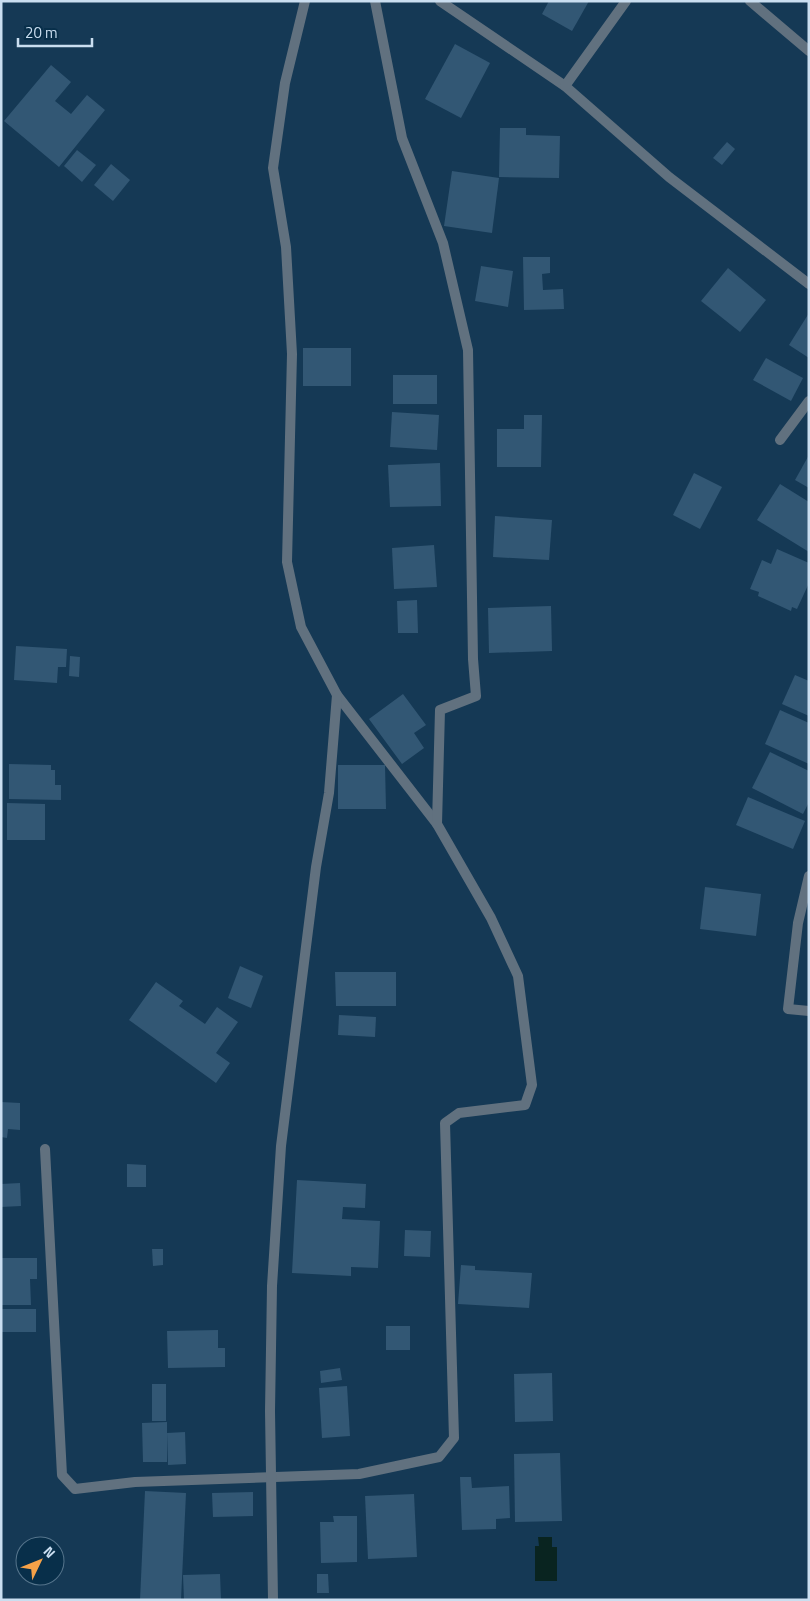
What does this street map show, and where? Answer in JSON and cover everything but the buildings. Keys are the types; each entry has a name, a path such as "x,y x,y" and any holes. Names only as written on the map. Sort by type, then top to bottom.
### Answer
{"street":[{"path":"45,1149 62,1475 74,1489 135,1482 359,1474 439,1457 454,1438 446,1124 459,1113 526,1105 532,1085 518,976 491,918 437,824 337,695 301,627 287,562 292,354 286,248 272,168 285,83 305,1"},
{"path":"375,1 402,138 443,243 468,350 473,659 476,696 440,710 437,824"},
{"path":"440,1 564,86 669,177 809,284"},
{"path":"564,86 626,1"},
{"path":"750,1 809,50"},
{"path":"780,440 809,401"},
{"path":"273,1600 270,1411 272,1286 281,1146 316,867 329,793 337,695"},
{"path":"809,876 798,924 788,1009 809,1011"}],"shaded area":[{"path":"538,1537 552,1537 552,1547 557,1547 557,1581 535,1581 535,1546 539,1546"}]}
